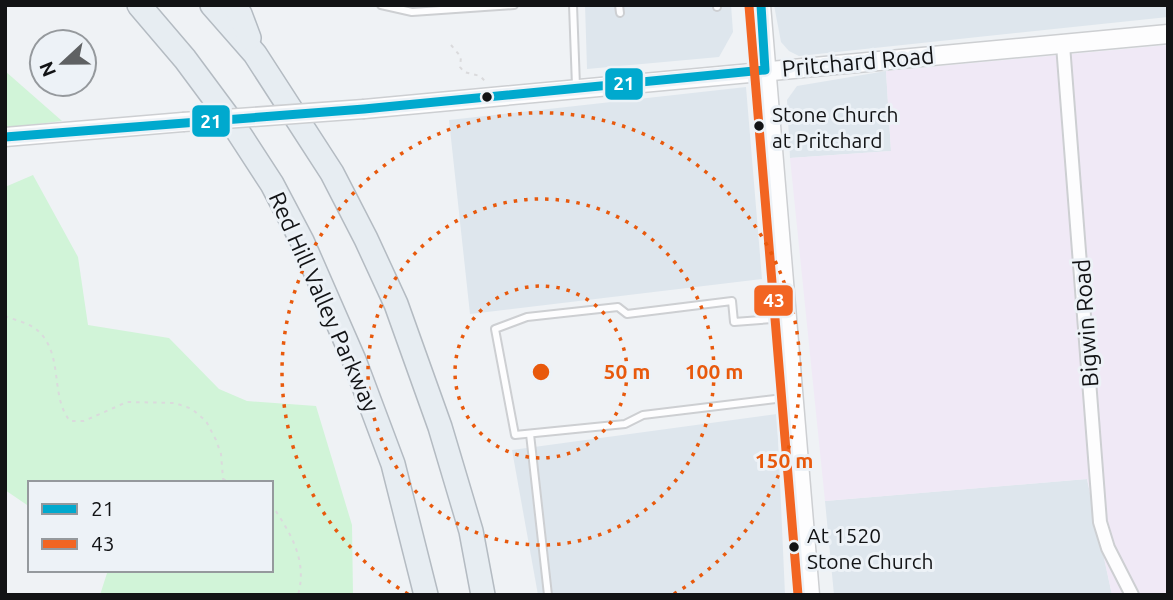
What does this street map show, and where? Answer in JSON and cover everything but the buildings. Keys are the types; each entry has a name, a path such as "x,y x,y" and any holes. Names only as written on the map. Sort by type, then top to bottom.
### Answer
{"highway":[{"name":"Red Hill Valley Parkway","path":"139,5 185,59 231,121 272,184 302,241 354,360 393,464 426,595"},
{"path":"212,5 255,54 332,173 396,304 444,440 471,531 483,595"},
{"path":"233,5 240,14 255,54"},
{"path":"413,595 418,562"}],"main road":[{"path":"761,5 810,595"},
{"name":"Pritchard Road","path":"5,137 364,109 1168,34"}],"street":[{"name":"Bigwin Road","path":"1063,45 1100,522 1108,548 1132,595"}],"lane":[{"path":"381,5 412,12 514,5"},
{"path":"573,5 576,88"},
{"path":"786,318 734,323 732,301 628,314 618,307 527,317 495,329 515,435 625,424 643,415 792,397"},
{"path":"530,434 548,595"}],"path":[{"path":"451,45 461,57 460,67 464,72 486,79 495,96"},
{"path":"5,317 35,328 49,345 56,364 63,413 70,421 84,421 127,402 175,403 192,409 206,421 221,454 221,474 227,481"},
{"path":"273,508 295,543 303,569 298,595"}],"shaded area":[{"path":"585,5 731,5 733,32 719,57 587,69"},
{"path":"774,5 1168,5 1168,17 799,56 789,51 781,42"},
{"path":"1168,45 1168,595 1112,595 1087,479 825,501 790,158 891,151 886,71"},
{"path":"886,71 891,151 790,158 787,100 797,86"},
{"path":"746,87 762,279 470,314 449,120"},
{"path":"777,414 785,595 538,595 512,450"},
{"path":"1087,479 1112,595 834,595 825,501"}],"green space":[{"path":"5,71 28,91 28,98 36,98 62,121 5,128"},
{"path":"33,175 78,257 88,325 169,338 219,389 247,401 316,406 352,525 353,595 100,595 107,572 273,572 273,481 28,481 28,506 5,490 5,187"}],"transit line":[{"name":"21","path":"5,137 364,109 765,70 761,5"},
{"name":"43","path":"749,6 798,595"}],"place":[{"name":"Stone Church at Pritchard","path":"759,126"},
{"name":"At 1520 Stone Church","path":"794,547"}]}
